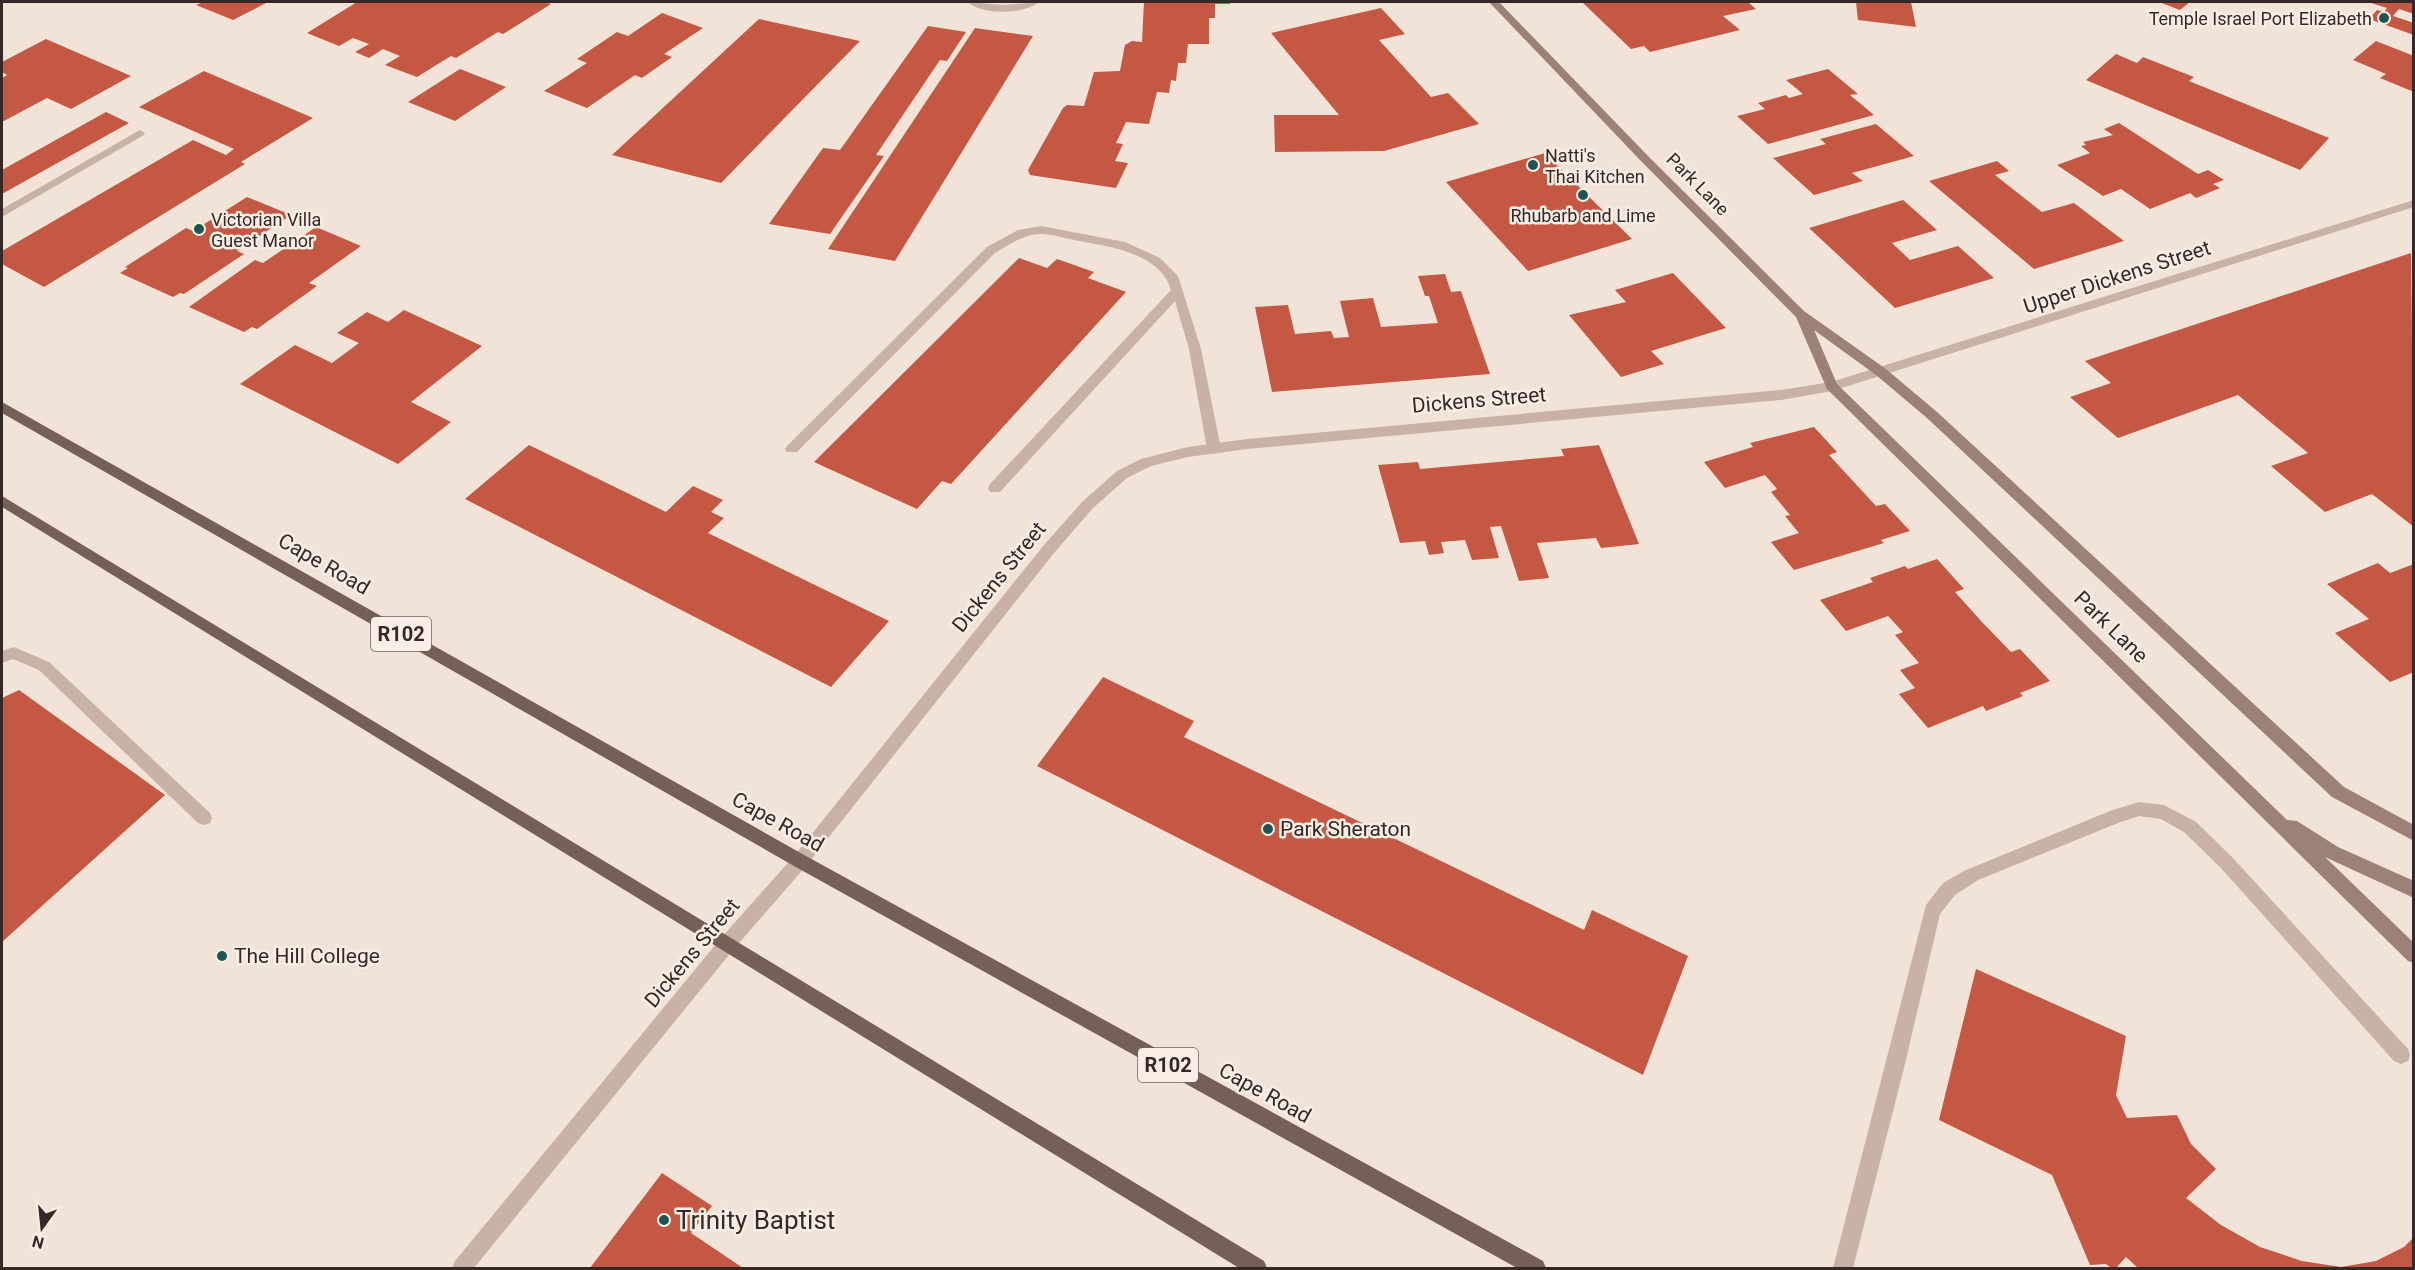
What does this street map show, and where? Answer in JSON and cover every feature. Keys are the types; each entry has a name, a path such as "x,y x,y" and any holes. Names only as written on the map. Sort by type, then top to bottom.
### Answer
{"main road":[{"name":"Cape Road","path":"2,407 800,861 1536,1269"},
{"path":"2,501 1257,1269"}],"street":[{"path":"972,2 979,5 1002,7 1034,2"},
{"name":"Park Lane","path":"1494,2 1644,158 1800,314 1881,372 1940,423 2338,792 2414,834"},
{"path":"2,214 140,133"},
{"name":"Upper Dickens Street","path":"1832,386 2414,203"},
{"path":"792,449 991,250 1022,233 1041,230 1121,245 1156,261 1174,279 1195,349 1214,449"},
{"path":"994,488 1177,291"},
{"name":"Park Lane","path":"1800,314 1832,386 2414,955"},
{"name":"Dickens Street","path":"462,1269 728,944 800,861 1092,500 1132,468 1214,449 1781,395 1832,386"},
{"path":"2,657 14,653 44,666 204,818"},
{"path":"1844,1269 1932,911 1949,889 1972,875 2116,816 2139,809 2164,812 2190,827 2226,862 2401,1055"},
{"path":"2266,810 2332,852 2414,890"}],"building":[{"path":"203,2 268,2 233,20 196,5"},
{"path":"357,2 544,2 551,4 503,34 498,32 456,58 451,56 417,77 385,65 400,56 383,49 369,58 355,52 369,44 353,38 339,46 307,33"},
{"path":"1144,2 1230,2 1230,4 1215,4 1215,18 1209,18 1209,44 1188,44 1186,63 1178,63 1176,81 1171,80 1169,93 1157,92 1149,124 1126,122 1116,143 1123,144 1115,161 1128,163 1116,188 1030,175 1028,170 1063,108 1067,105 1084,106 1094,72 1120,71 1125,45 1132,41 1142,42"},
{"path":"1582,2 1748,2 1756,9 1723,16 1740,30 1650,52 1644,46 1631,49"},
{"path":"1856,2 1911,2 1916,27 1858,20"},
{"path":"2159,2 2190,2 2180,10"},
{"name":"Temple Israel Port Elizabeth","path":"2368,2 2414,2 2414,14 2399,9 2393,16 2414,23 2414,35 2369,19 2377,10 2384,12 2387,8"},
{"path":"1381,8 1405,34 1379,40 1431,97 1448,93 1479,124 1384,151 1275,152 1274,115 1339,115 1271,33"},
{"path":"662,13 703,28 664,54 672,57 642,78 635,75 587,108 544,91 587,63 577,59 617,32 628,36"},
{"path":"759,19 860,41 721,183 612,155"},
{"path":"928,26 966,32 947,61 940,60 876,155 884,156 830,234 769,224 823,148 840,150"},
{"path":"975,28 1033,36 895,261 828,249"},
{"path":"46,39 131,76 71,109 47,98 2,122 2,78 7,75 2,72 2,62"},
{"path":"2376,41 2414,56 2414,92 2380,78 2386,74 2353,60"},
{"path":"2116,54 2137,63 2143,57 2194,77 2189,81 2329,138 2300,170 2086,80"},
{"path":"460,69 506,87 455,121 408,102"},
{"path":"1828,69 1858,94 1850,95 1874,115 1768,144 1737,116 1765,109 1758,103 1786,95 1789,98 1803,94 1786,80"},
{"path":"204,71 313,118 241,162 245,164 44,287 2,264 2,251 193,140 226,155 234,149 139,107"},
{"path":"106,112 129,123 2,194 2,170"},
{"path":"2119,123 2198,174 2208,170 2224,180 2213,184 2220,188 2196,198 2190,193 2150,209 2121,189 2103,196 2057,165 2090,153 2081,146 2086,145 2083,142 2113,135 2104,129"},
{"path":"1876,124 1914,156 1852,173 1863,181 1814,195 1773,158 1826,144 1820,139"},
{"path":"1545,153 1632,239 1528,271 1446,182"},
{"path":"1997,161 2009,171 1995,175 2042,212 2074,203 2124,241 2034,269 1929,181"},
{"path":"247,197 291,215 237,251 244,254 184,294 180,293 173,297 120,273 128,268 125,267 186,228 193,231"},
{"path":"1903,200 1937,230 1892,243 1910,260 1958,246 1994,278 1895,308 1809,228"},
{"path":"316,227 361,246 309,283 317,286 257,329 252,327 244,332 189,307 255,260 263,263"},
{"path":"2411,253 2414,527 2372,494 2325,512 2271,466 2308,453 2238,395 2118,438 2070,397 2111,383 2085,361"},
{"path":"1019,258 1047,268 1057,259 1094,272 1088,278 1126,292 951,484 942,481 917,509 814,462"},
{"path":"1673,273 1726,328 1651,351 1664,364 1621,377 1569,315 1626,302 1615,290"},
{"path":"1445,274 1451,292 1461,291 1490,374 1272,392 1255,307 1288,305 1295,334 1331,331 1334,338 1349,337 1340,301 1373,298 1381,327 1438,323 1429,296 1425,296 1418,276"},
{"path":"404,310 482,346 411,402 451,422 398,464 240,384 295,345 332,363 359,343 337,333 367,312 388,322"},
{"path":"1814,427 1837,452 1829,455 1876,506 1885,504 1910,531 1881,540 1884,543 1794,570 1771,542 1799,533 1785,516 1790,515 1771,492 1777,489 1765,475 1725,488 1704,462 1753,447 1750,443"},
{"path":"529,445 666,512 693,486 723,500 711,512 724,518 708,533 889,621 831,687 465,499"},
{"path":"1599,445 1639,544 1601,548 1596,538 1537,543 1549,578 1519,581 1501,526 1490,527 1499,558 1472,560 1465,540 1441,542 1444,553 1429,555 1425,541 1400,543 1378,465 1418,462 1420,469 1564,456 1561,449"},
{"path":"1937,559 1964,589 1955,592 1982,622 2011,652 2020,649 2050,681 2020,693 2023,696 1986,711 1983,706 1928,728 1899,694 1915,688 1900,670 1919,663 1895,635 1903,632 1888,616 1846,631 1820,600 1873,582 1870,578 1905,566 1908,569"},
{"path":"2378,563 2390,573 2414,564 2414,672 2390,682 2335,633 2369,619 2327,584"},
{"name":"Park Sheraton","path":"1103,677 1194,721 1184,737 1584,930 1592,910 1688,956 1643,1075 1037,766"},
{"path":"19,690 165,795 2,942 2,698"},
{"path":"1976,969 2126,1036 2116,1095 2127,1118 2177,1115 2191,1144 2216,1169 2186,1198 2221,1225 2260,1247 2302,1261 2341,1267 2376,1261 2404,1247 2414,1237 2414,1268 2138,1268 2126,1257 2116,1268 2111,1268 2106,1264 2090,1265 2052,1175 1939,1120"},
{"name":"Trinity Baptist","path":"662,1173 712,1206 691,1233 743,1268 590,1268"}],"place":[{"name":"Temple Israel Port Elizabeth","path":"2384,18"},
{"name":"Natti's Thai Kitchen","path":"1533,165"},
{"name":"Rhubarb and Lime","path":"1583,195"},
{"name":"Victorian Villa Guest Manor","path":"199,229"},
{"name":"Park Sheraton","path":"1268,829"},
{"name":"The Hill College","path":"222,956"},
{"name":"Trinity Baptist","path":"664,1220"}]}
